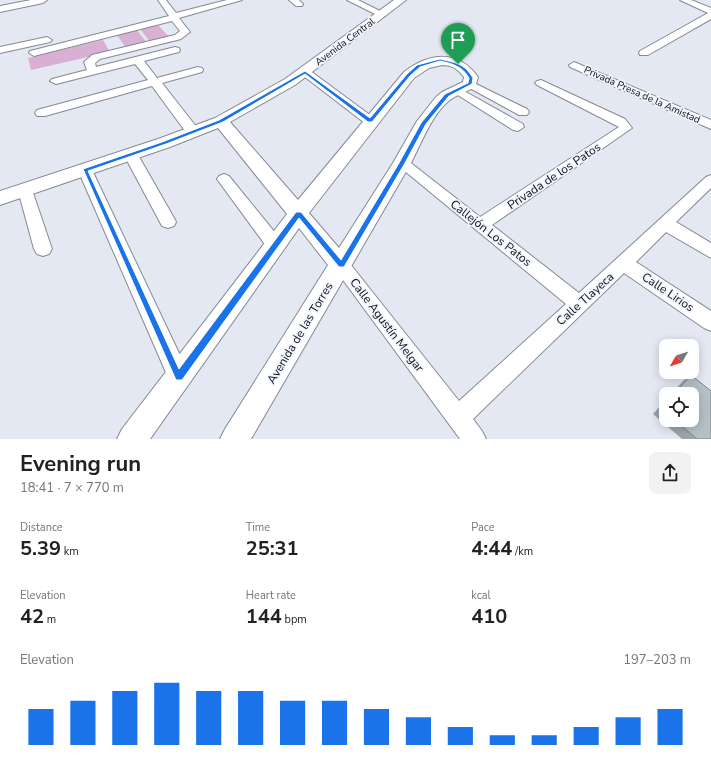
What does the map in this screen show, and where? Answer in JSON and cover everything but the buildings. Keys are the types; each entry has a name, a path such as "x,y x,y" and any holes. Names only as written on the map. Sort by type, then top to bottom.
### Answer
{"main road":[{"name":"Avenida Central","path":"0,198 131,154 221,121 305,72 400,0"},
{"path":"132,439 299,213 370,121 408,75 419,66 430,61 440,60 458,64 466,69 471,78 464,87"},
{"name":"Avenida de las Torres","path":"235,439 402,163 423,124 441,100 464,87"},
{"name":"Calle Agustín Melgar","path":"221,121 341,265"}],"street":[{"path":"0,9 43,0"},
{"path":"93,72 89,62 90,59 178,37 184,34 185,32 162,0"},
{"path":"0,50 238,0"},
{"path":"351,0 382,14"},
{"path":"684,0 711,11"},
{"path":"34,53 164,21 173,14"},
{"path":"644,53 711,15"},
{"path":"107,36 116,52"},
{"path":"56,81 175,50"},
{"path":"138,60 193,132"},
{"name":"Privada Presa de la Amistad","path":"574,65 711,126"},
{"path":"41,113 198,70"},
{"path":"305,72 370,121"},
{"name":"Privada de los Patos","path":"480,225 624,130 626,126 621,122 541,83"},
{"path":"464,87 523,112"},
{"path":"464,87 518,127"},
{"path":"131,154 168,222"},
{"name":"Callejón Los Patos","path":"402,163 579,304"},
{"path":"85,170 179,377"},
{"path":"224,179 275,245"},
{"name":"Calle Tlayeca","path":"458,418 711,180"},
{"path":"25,190 43,248"},
{"path":"665,223 711,251"},
{"name":"Calle Lirios","path":"624,263 711,322"},
{"name":"Calle Agustín Melgar","path":"341,265 474,439"}],"shaded area":[{"path":"158,25 170,38 151,43 140,29"},
{"path":"137,30 147,43 126,48 117,35"},
{"path":"103,40 110,52 31,70 28,58"}],"route":[{"path":"440,60 458,64 466,69 471,78 470,84 447,95 441,100 423,124 402,163 341,265 299,213 179,377 85,170 164,143 221,121 305,72 370,121 408,75 419,66 430,61 440,60"}]}
